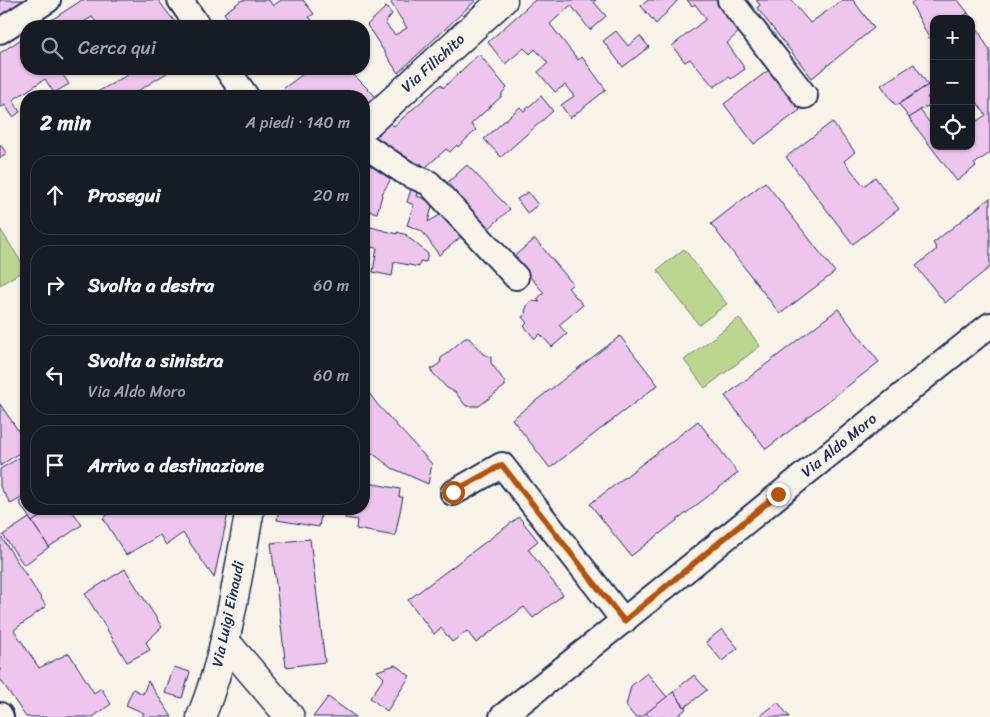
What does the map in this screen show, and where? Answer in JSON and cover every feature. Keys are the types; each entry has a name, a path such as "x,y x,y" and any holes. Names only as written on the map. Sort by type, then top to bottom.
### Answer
{"street":[{"path":"0,31 48,0"},
{"path":"180,0 194,20"},
{"name":"Via Filichito","path":"370,122 503,0"},
{"path":"730,0 805,96"},
{"path":"231,75 242,90"},
{"path":"370,149 406,173 429,183 516,276"},
{"name":"Via Aldo Moro","path":"502,717 624,621 778,494 990,325"},
{"path":"453,492 502,465 624,621"},
{"name":"Via Luigi Einaudi","path":"201,717 207,703 225,641 249,515"},
{"path":"225,641 290,717"}],"green space":[{"path":"0,229 20,260 20,273 0,285"},
{"path":"684,249 727,304 699,325 657,270"},
{"path":"739,318 760,346 705,388 684,360"}],"building":[{"path":"0,0 39,0 0,22"},
{"path":"82,0 158,0 173,20 94,20 92,17 87,20 51,20"},
{"path":"242,0 269,0 273,6 281,0 303,0 314,14 309,17 312,20 229,20 224,13"},
{"path":"394,0 476,0 398,73 370,30 370,22 386,7 392,14 385,23 395,35 407,28 391,3"},
{"path":"535,0 596,0 594,2 606,16 590,30 571,5 550,24 578,60 582,57 606,90 570,118 561,105 574,96 565,85 555,92 538,72 548,63 535,49 530,54 524,48 505,64 488,42"},
{"path":"648,0 678,0 656,24 641,6"},
{"path":"687,0 717,0 740,31 727,43 745,69 731,79 729,77 714,87 690,59 685,62 672,46 706,19 695,4 692,6"},
{"path":"756,0 791,0 810,23 843,0 853,0 874,28 812,78 757,8 760,5"},
{"path":"915,0 958,0 968,13 965,15 930,15 929,38 911,3"},
{"path":"975,25 990,51 990,153 974,164 976,166 957,181 933,150 975,150 975,122 986,115 975,100"},
{"path":"616,31 628,46 640,36 649,47 623,67 603,41"},
{"path":"20,40 20,75 63,75 69,84 59,90 52,90 45,79 28,90 20,90 20,95 13,100 20,112 13,117 5,105 0,108 0,53"},
{"path":"479,54 507,88 502,93 502,96 471,124 476,130 458,147 457,145 450,152 446,149 425,168 421,163 414,171 373,140 390,123 394,126 441,84 443,88"},
{"path":"914,64 928,85 896,106 881,85"},
{"path":"770,69 800,110 754,144 724,104"},
{"path":"128,75 163,75 140,90 101,90"},
{"path":"302,75 354,75 369,90 282,90"},
{"path":"928,85 930,88 930,95 927,97 930,105 909,118 899,104"},
{"path":"370,91 376,97 370,102"},
{"path":"541,96 553,111 501,157 484,139 520,107 524,111"},
{"path":"920,110 930,123 930,146 909,118"},
{"path":"832,122 855,152 844,161 864,186 875,177 899,209 853,244 786,157"},
{"path":"0,144 7,154 0,158"},
{"path":"370,160 394,174 383,192 377,213 370,211"},
{"path":"467,165 510,209 485,232 445,185"},
{"path":"765,182 835,272 780,314 711,224"},
{"path":"412,186 419,190 417,196 433,202 428,222 440,215 461,237 439,255 422,231 407,225 414,205 407,202"},
{"path":"528,192 538,205 527,213 517,199"},
{"path":"990,198 990,267 945,303 916,266 937,249 933,243"},
{"path":"370,227 407,235 428,254 426,262 420,261 419,267 394,262 392,276 373,272 377,248 370,247"},
{"path":"535,239 573,284 568,288 583,305 559,325 567,334 552,347 540,334 535,339 524,326 527,323 522,317 526,314 525,311 528,304 532,301 540,302 537,299 544,293 513,257"},
{"path":"838,309 879,362 766,449 725,396"},
{"path":"620,336 658,385 550,468 512,419"},
{"path":"465,338 469,338 483,354 491,357 491,363 505,382 505,386 479,406 466,406 455,392 447,388 430,370 440,363 441,358"},
{"path":"370,394 432,464 428,484 392,468 370,452"},
{"path":"0,404 20,433 20,452 0,466"},
{"path":"698,421 738,473 631,556 590,504"},
{"path":"20,457 20,499 11,504 0,487 0,469"},
{"path":"370,483 400,489 399,497 403,497 395,536 356,529 357,520 345,518 345,515 370,515"},
{"path":"27,515 42,515 32,522"},
{"path":"42,515 75,515 82,525 49,547 32,522"},
{"path":"107,515 228,515 214,578 183,533 166,545 160,535 126,555 103,518"},
{"path":"278,515 321,515 319,527 277,520"},
{"path":"519,517 538,541 528,549 563,595 533,618 524,607 476,643 467,631 452,642 441,628 434,634 408,600"},
{"path":"29,518 49,547 24,565 3,535"},
{"path":"0,535 46,606 14,630 39,668 69,653 94,693 101,688 111,704 93,717 26,717 0,679"},
{"path":"310,539 325,662 286,667 271,543"},
{"path":"125,569 162,627 146,642 150,650 127,662 85,594"},
{"path":"722,629 738,648 722,661 706,642"},
{"path":"395,665 410,676 387,711 370,698 384,678 377,671"},
{"path":"174,667 190,672 182,698 165,693"},
{"path":"647,673 667,697 642,717 635,717 626,706 631,686"},
{"path":"694,675 707,690 685,707 673,692"},
{"path":"148,681 172,717 142,717 144,713 126,705 133,689 143,694"},
{"path":"673,692 686,709 676,717 649,717 646,713"},
{"path":"328,697 356,717 313,717"},
{"path":"778,702 789,717 759,717"}],"route":[{"path":"453,492 502,465 624,621 778,494"}]}
